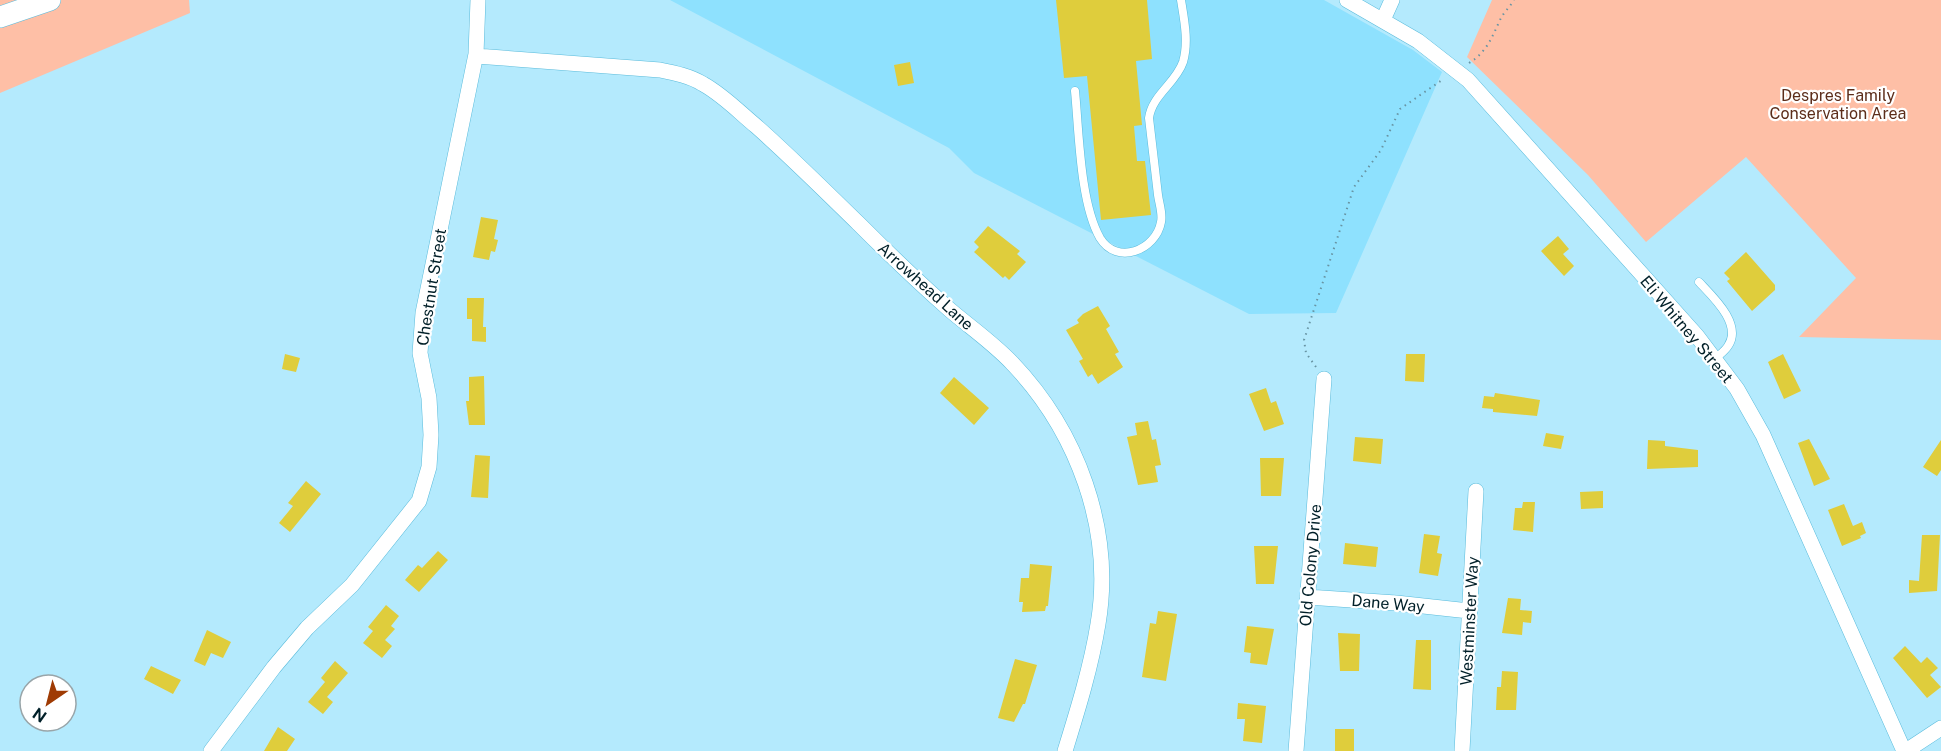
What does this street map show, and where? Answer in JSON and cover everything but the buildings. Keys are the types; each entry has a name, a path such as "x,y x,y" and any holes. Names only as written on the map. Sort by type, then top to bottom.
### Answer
{"street":[{"path":"0,17 50,0"},
{"name":"Chestnut Street","path":"211,751 274,667 307,628 352,585 418,501 429,467 431,435 429,398 420,353 423,313 476,56 478,0"},
{"name":"Eli Whitney Street","path":"1347,0 1418,41 1454,68 1493,106 1714,359 1737,389 1763,435 1905,751"},
{"path":"1383,20 1392,0"},
{"name":"Arrowhead Lane","path":"476,56 660,70 684,75 703,83 800,165 915,279 1010,361 1035,388 1051,410 1075,455 1096,521 1100,553 1098,622 1085,685 1065,751"},
{"name":"Old Colony Drive","path":"1296,751 1324,379"},
{"name":"Westminster Way","path":"1462,751 1476,491"},
{"name":"Dane Way","path":"1307,597 1469,611"},
{"path":"1905,751 1941,728"}],"lane":[{"path":"1075,91 1088,209 1096,230 1102,241 1113,249 1128,254 1142,250 1155,238 1161,221 1149,118 1150,108 1182,62 1186,32 1181,0"},
{"path":"1699,282 1722,306 1732,329 1730,345 1714,359"}],"path":[{"path":"1324,379 1306,353 1304,340 1354,187 1381,150 1400,110 1427,93 1454,68 1472,62 1488,46 1497,31 1500,19 1514,0"}],"shaded area":[{"path":"670,0 1324,0 1413,50 1442,72 1336,313 1249,314 974,173 949,148"}],"green space":[{"path":"0,0 189,0 190,13 0,93"},
{"name":"Despres Family Conservation Area","path":"1492,0 1941,0 1941,340 1799,337 1856,278 1746,157 1646,242 1588,175 1467,57"}]}
